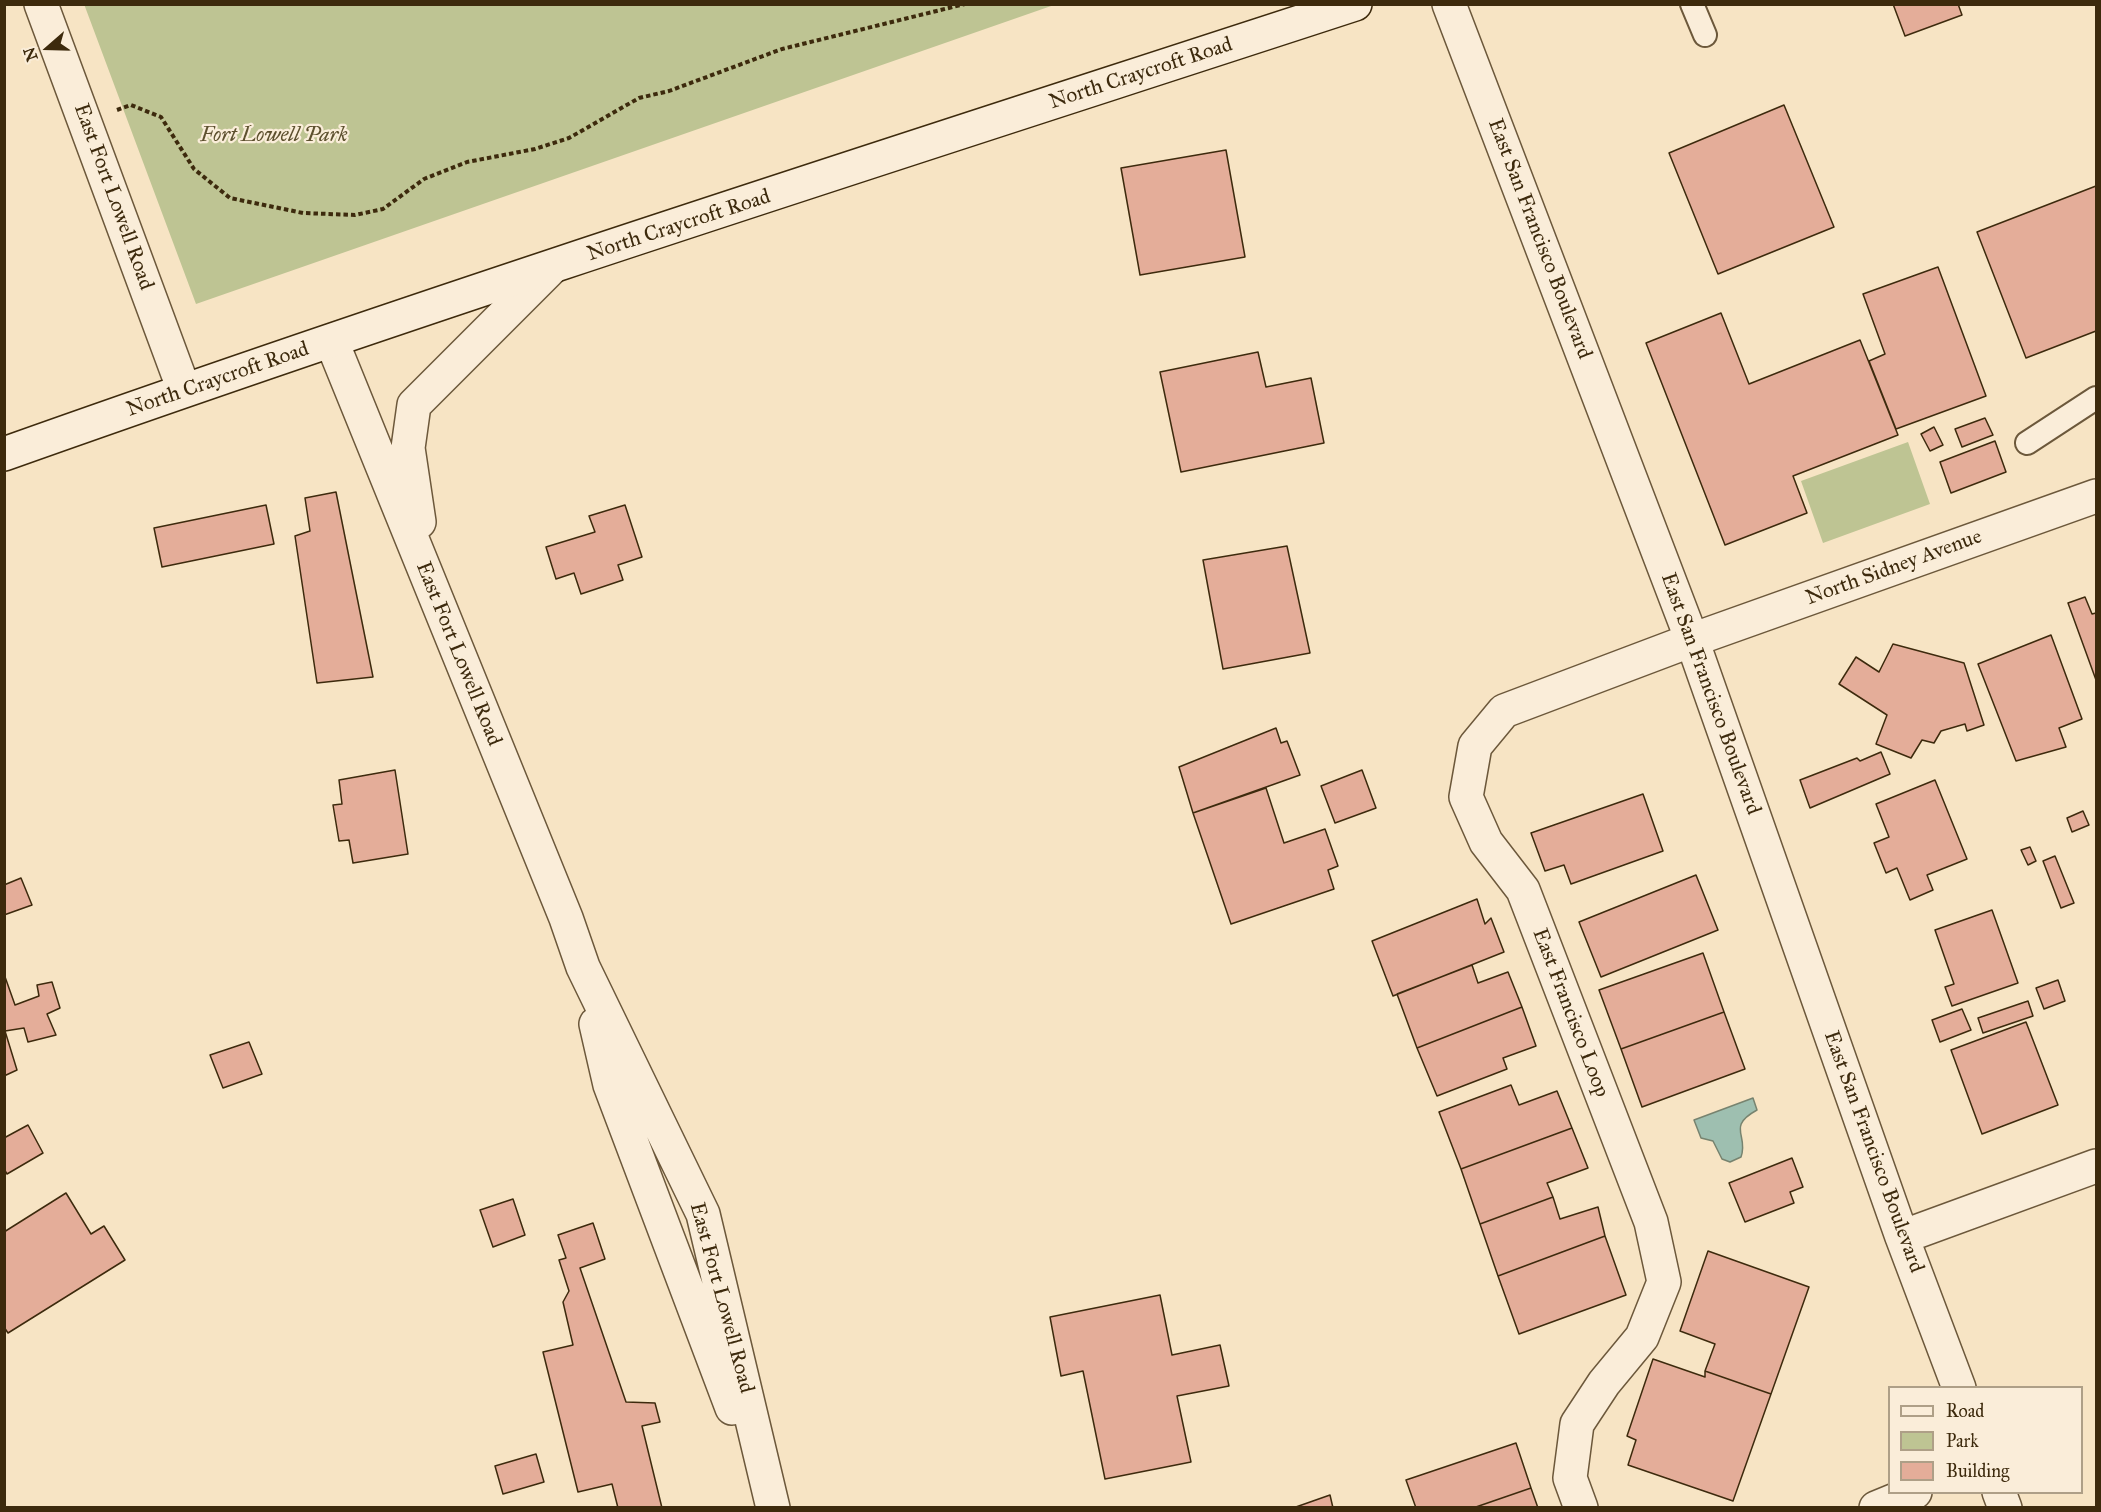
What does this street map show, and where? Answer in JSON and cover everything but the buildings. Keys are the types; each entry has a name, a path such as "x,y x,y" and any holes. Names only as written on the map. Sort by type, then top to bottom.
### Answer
{"street":[{"name":"East Fort Lowell Road","path":"41,4 184,390"},
{"name":"North Craycroft Road","path":"4,454 184,390 550,268 1355,4"},
{"name":"East San Francisco Boulevard","path":"1449,4 1692,640 1902,1237 1958,1386"},
{"path":"426,574 408,448 414,405 550,268"},
{"name":"East Fort Lowell Road","path":"332,342 584,967 703,1214 773,1508 750,1455 610,1085 584,967"},
{"name":"North Sidney Avenue","path":"1692,640 2097,496"},
{"name":"East Francisco Loop","path":"1581,1508 1570,1478 1578,1424 1604,1383 1642,1337 1664,1282 1651,1222 1523,890 1486,842 1466,797 1475,746 1504,711 1692,640"},
{"path":"1902,1237 2097,1166"},
{"path":"1876,1508 1910,1494"}],"lane":[{"path":"1692,4 1705,35"},
{"path":"2027,443 2097,398"}],"path":[{"path":"84,121 131,105 161,117 194,169 230,198 303,213 355,215 383,209 424,179 467,162 535,149 570,138 639,99 669,91 782,49 965,4"}],"green space":[{"name":"Fort Lowell Park","path":"84,4 1054,4 1054,5 196,304"},
{"path":"1908,442 1930,504 1823,543 1801,481"}],"shaded area":[{"path":"1753,1098 1757,1110 1743,1121 1740,1127 1743,1143 1741,1157 1730,1162 1722,1159 1713,1141 1701,1138 1694,1120"}]}
